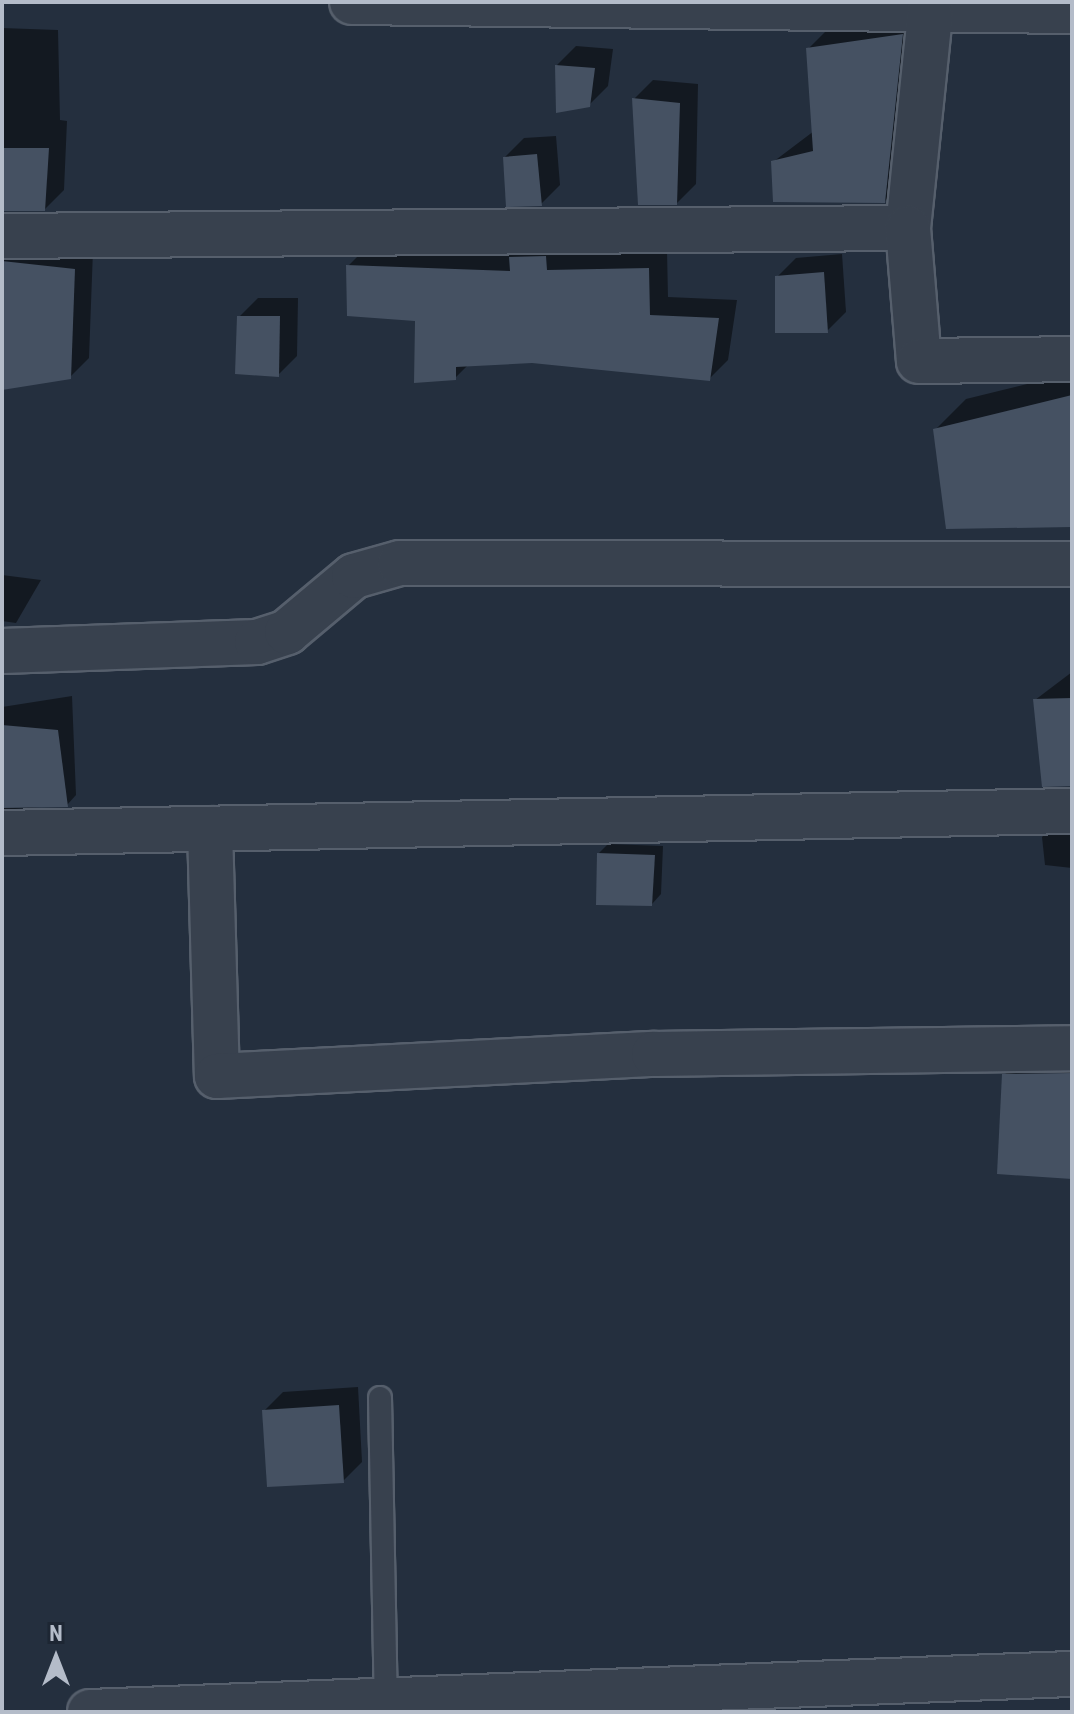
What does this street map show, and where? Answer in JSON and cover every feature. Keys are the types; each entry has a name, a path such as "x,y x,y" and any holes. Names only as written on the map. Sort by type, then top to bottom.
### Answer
{"street":[{"path":"352,2 930,14 1072,11"},
{"path":"930,14 908,228 919,361 1072,359"},
{"path":"2,236 908,228"},
{"path":"2,651 257,642 287,632 354,576 400,563 1072,564"},
{"path":"2,833 1072,811"},
{"path":"210,829 217,1076 654,1054 1072,1048"},
{"path":"90,1712 1072,1674"}],"lane":[{"path":"380,1398 386,1702"}],"building":[{"path":"903,34 885,203 773,202 771,161 813,151 806,48"},
{"path":"555,65 595,68 590,107 556,113"},
{"path":"632,98 680,103 677,205 638,205"},
{"path":"2,148 49,148 45,211 2,211"},
{"path":"537,154 542,206 506,207 503,157"},
{"path":"546,256 547,270 649,268 650,315 719,318 710,381 532,363 456,367 456,380 414,383 415,321 347,316 346,265 510,271 509,257"},
{"path":"2,261 75,269 71,379 2,390"},
{"path":"824,272 828,333 775,333 775,276"},
{"path":"237,316 280,316 279,377 235,374"},
{"path":"1072,395 1072,527 946,529 933,429"},
{"path":"1072,698 1072,786 1042,787 1033,699"},
{"path":"2,725 58,730 68,807 2,808"},
{"path":"597,853 655,855 652,906 596,905"},
{"path":"1072,1073 1072,1179 997,1174 1002,1074"},
{"path":"339,1405 344,1483 267,1487 262,1410"}]}
